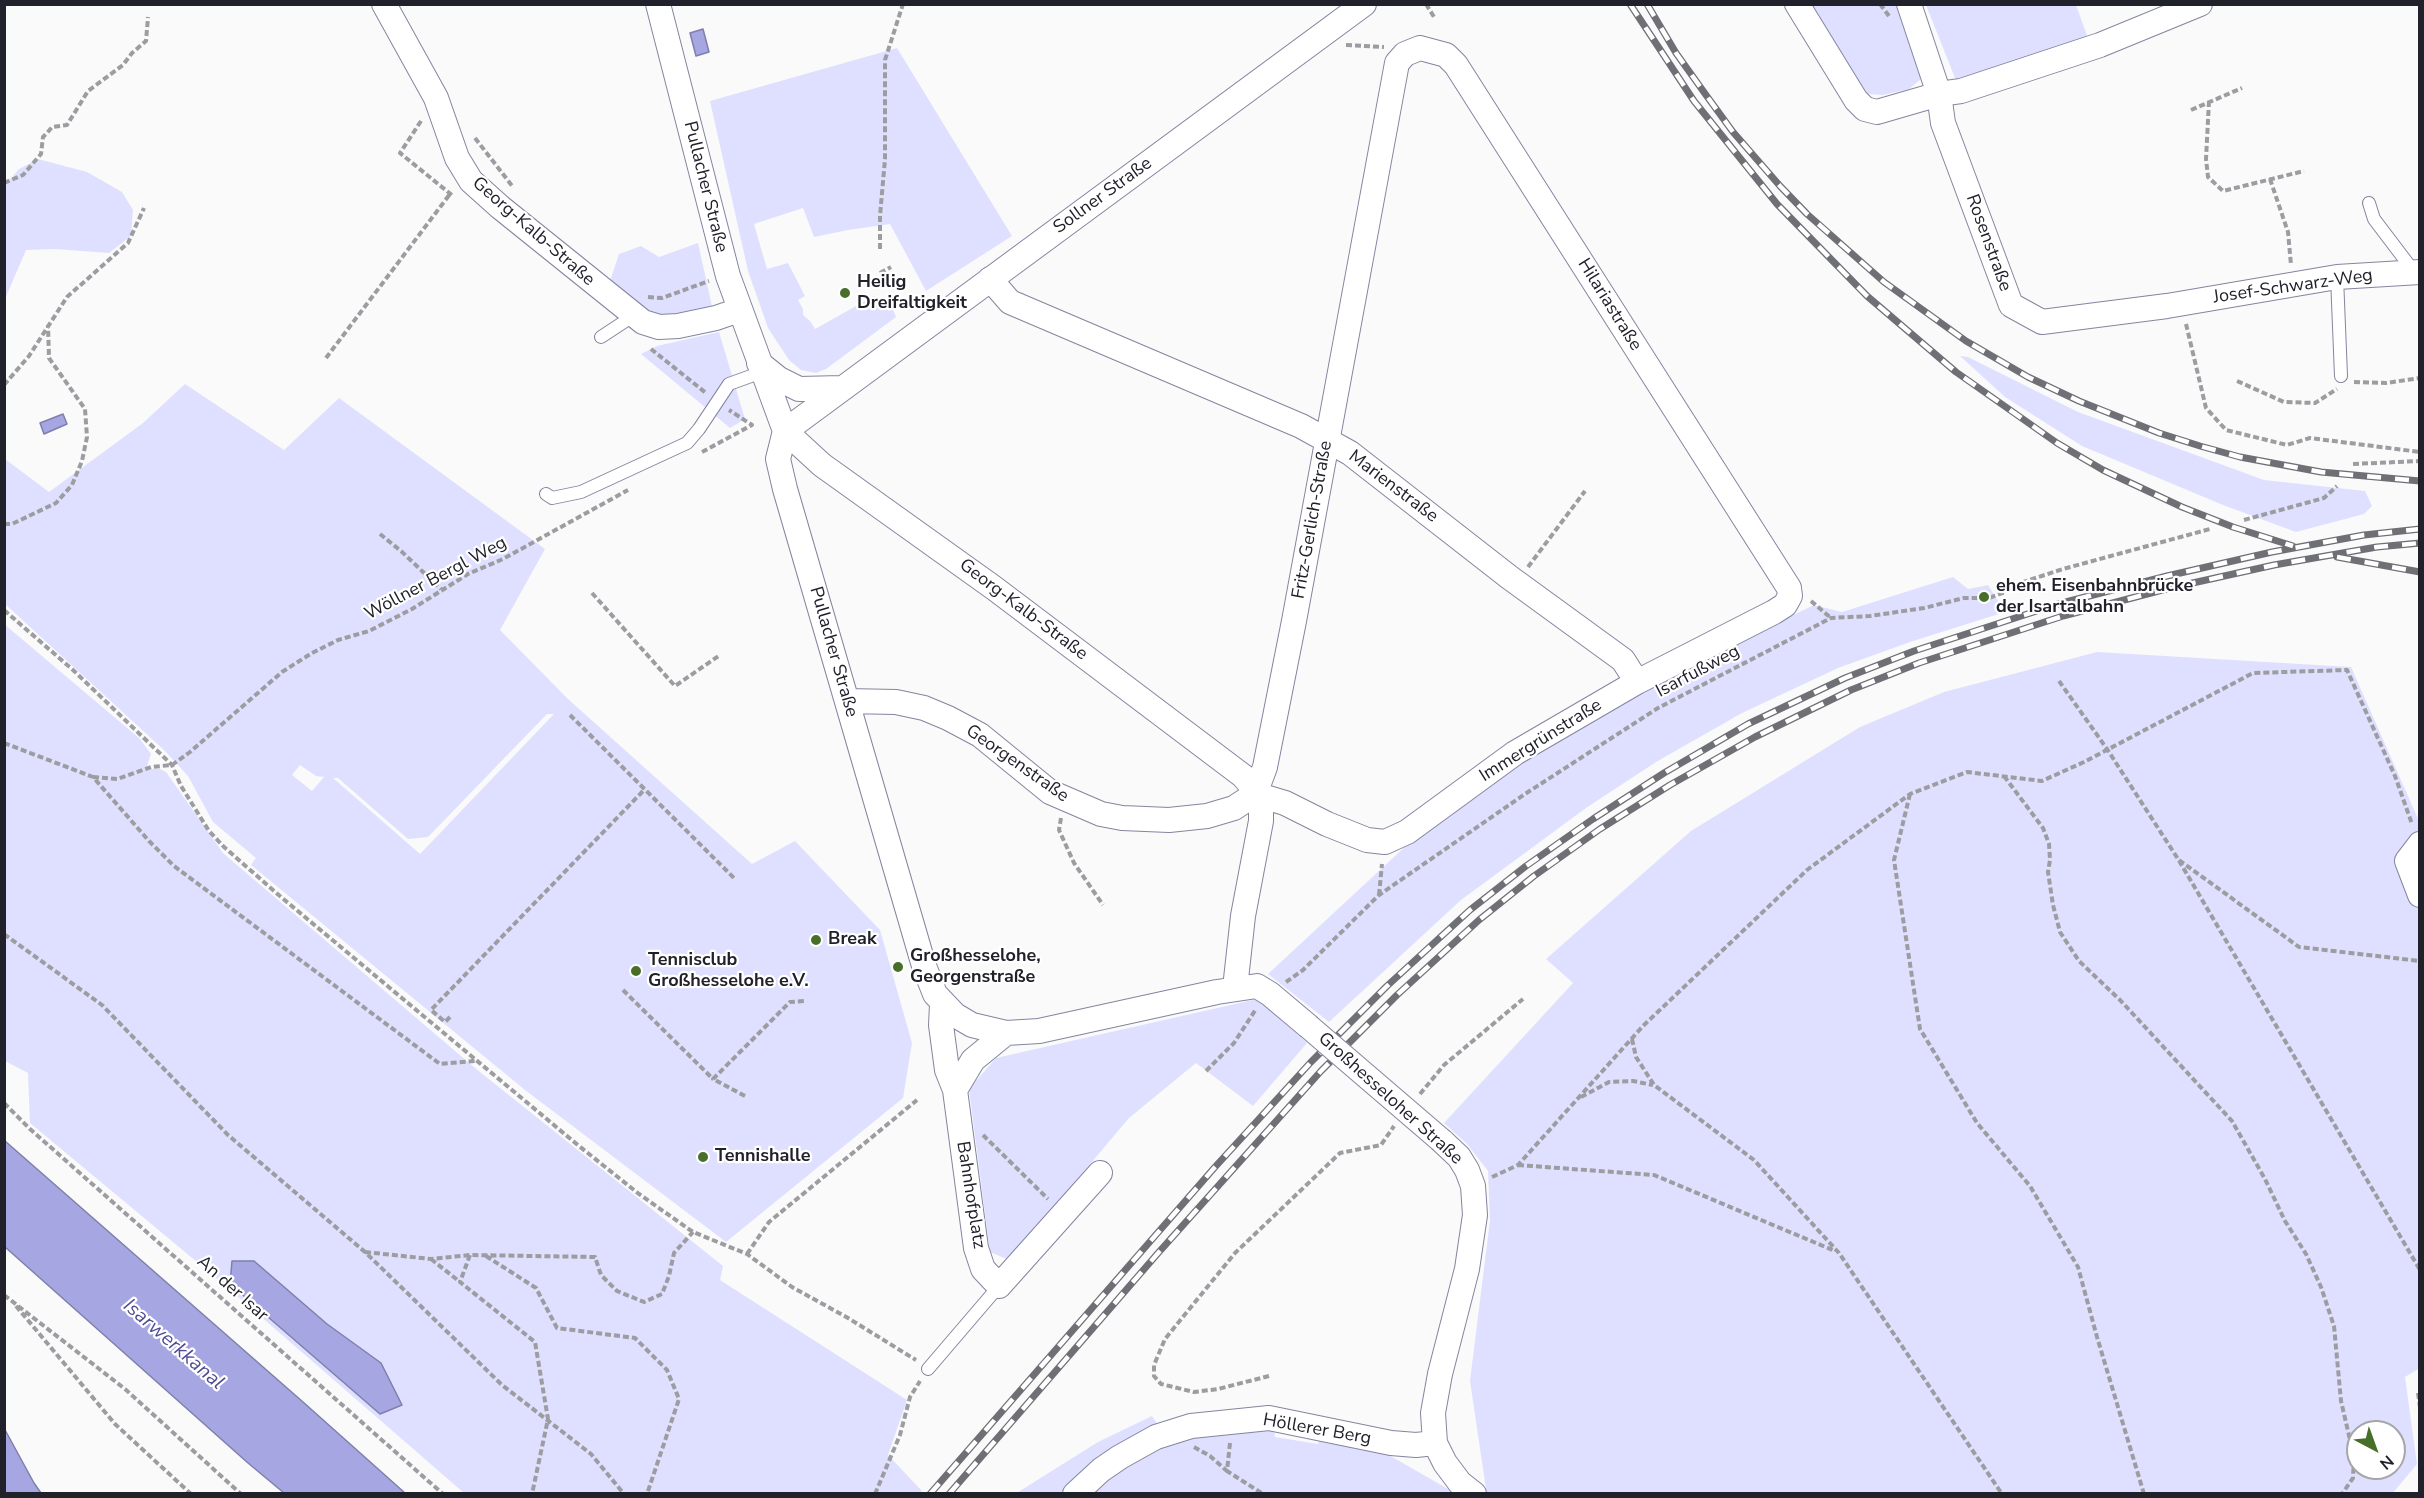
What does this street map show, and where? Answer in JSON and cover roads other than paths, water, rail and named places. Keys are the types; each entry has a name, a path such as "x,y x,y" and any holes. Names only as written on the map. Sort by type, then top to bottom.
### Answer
{"street":[{"name":"Georg-Kalb-Straße","path":"384,4 436,98 457,158 471,181 500,207 636,305 643,322 659,327 716,318 739,310"},
{"name":"Pullacher Straße","path":"658,4 728,276 785,431 778,459 785,489 924,966 935,994 942,1004 955,1015 972,1025 1006,1033 1039,1031 1235,988"},
{"name":"Sollner Straße","path":"785,431 1364,4"},
{"path":"1797,4 1856,100 1865,110 1877,112 1939,94 1961,91 2100,45 2199,5"},
{"name":"Rosenstraße","path":"1909,4 1939,94 1944,123 2011,305 2042,322 2174,304"},
{"name":"Hilariastraße","path":"1394,50 1420,48 1437,51 1446,55 1456,65 1789,588 1790,596"},
{"name":"Fritz-Gerlich-Straße","path":"1255,795 1265,767 1328,441 1397,63 1394,50"},
{"name":"Josef-Schwarz-Weg","path":"2174,304 2337,278 2417,272"},
{"name":"Marienstraße","path":"990,279 1010,303 1301,426 1350,453 1516,582 1623,660 1637,682"},
{"path":"760,367 778,379 800,389 842,388"},
{"name":"Georg-Kalb-Straße","path":"785,431 822,465 994,588 1243,776 1255,795"},
{"name":"Immergrünstraße","path":"1255,795 1285,802 1327,824 1367,840 1385,842 1407,832 1515,753 1637,682 1774,612 1785,605 1790,596"},
{"name":"Georgenstraße","path":"847,701 896,702 924,708 948,718 980,735 1029,777 1066,800 1101,814 1122,818 1169,820 1207,816 1234,808 1255,795"},
{"path":"1235,988 1243,916 1261,821 1261,809 1255,795"},
{"path":"2419,844 2407,861 2420,895"},
{"name":"Großhesseloher Straße","path":"1235,988 1257,986 1270,994 1459,1157 1473,1186 1475,1215 1467,1269 1440,1374 1433,1413 1436,1443 1445,1463 1460,1483 1474,1494"},
{"name":"Bahnhofplatz","path":"942,1004 941,1025 947,1070 955,1090 976,1248 983,1269 999,1286"},
{"path":"955,1090 973,1060 1006,1033"},
{"path":"999,1286 1100,1173"},
{"name":"Höllerer Berg","path":"1075,1494 1111,1463 1156,1437 1191,1426 1232,1420 1269,1418 1390,1443 1416,1445 1436,1443"}],"lane":[{"path":"2369,203 2373,219 2417,272"},
{"path":"2337,278 2341,376"},
{"path":"601,337 636,305"},
{"path":"546,494 552,498 581,492 687,443 729,384 760,367"},
{"path":"928,1368 999,1286"}],"water":[{"path":"703,29 709,52 696,56 690,33"},
{"path":"63,414 67,424 44,434 40,423"},
{"name":"Isarwerkkanal","path":"5,1141 405,1493 284,1493 248,1463 5,1247"},
{"path":"232,1261 254,1261 327,1324 381,1363 402,1405 380,1414 230,1284"},
{"path":"4,1428 34,1483 41,1493 5,1493"}],"railway":[{"path":"1630,4 1694,101 1777,204 1867,296 1956,372 2057,443 2103,470 2182,507 2233,527 2293,546"},
{"path":"1647,4 1676,53 1733,132 1780,186 1807,214 1884,282 1966,341 2028,377 2079,401 2159,433 2200,446 2240,457 2321,472 2420,481"},
{"path":"930,1494 1215,1167 1311,1062 1387,986 1470,910 1526,866 1664,773 1748,724 1845,678 1914,651 2058,604 2272,552 2364,535 2420,529"},
{"path":"949,1494 1159,1252 1321,1071 1397,995 1479,920 1534,876 1600,829 1670,785 1755,737 1851,690 1919,663 2063,616 2170,588 2274,565 2377,547 2420,543"},
{"path":"2337,557 2420,572"}],"place":[{"name":"Heilig Dreifaltigkeit","path":"845,293"},
{"name":"ehem. Eisenbahnbrücke der Isartalbahn","path":"1984,597"},
{"name":"Break","path":"816,940"},
{"name":"Großhesselohe, Georgenstraße","path":"898,967"},
{"name":"Tennisclub Großhesselohe e.V.","path":"636,971"},
{"name":"Tennishalle","path":"703,1157"}]}
